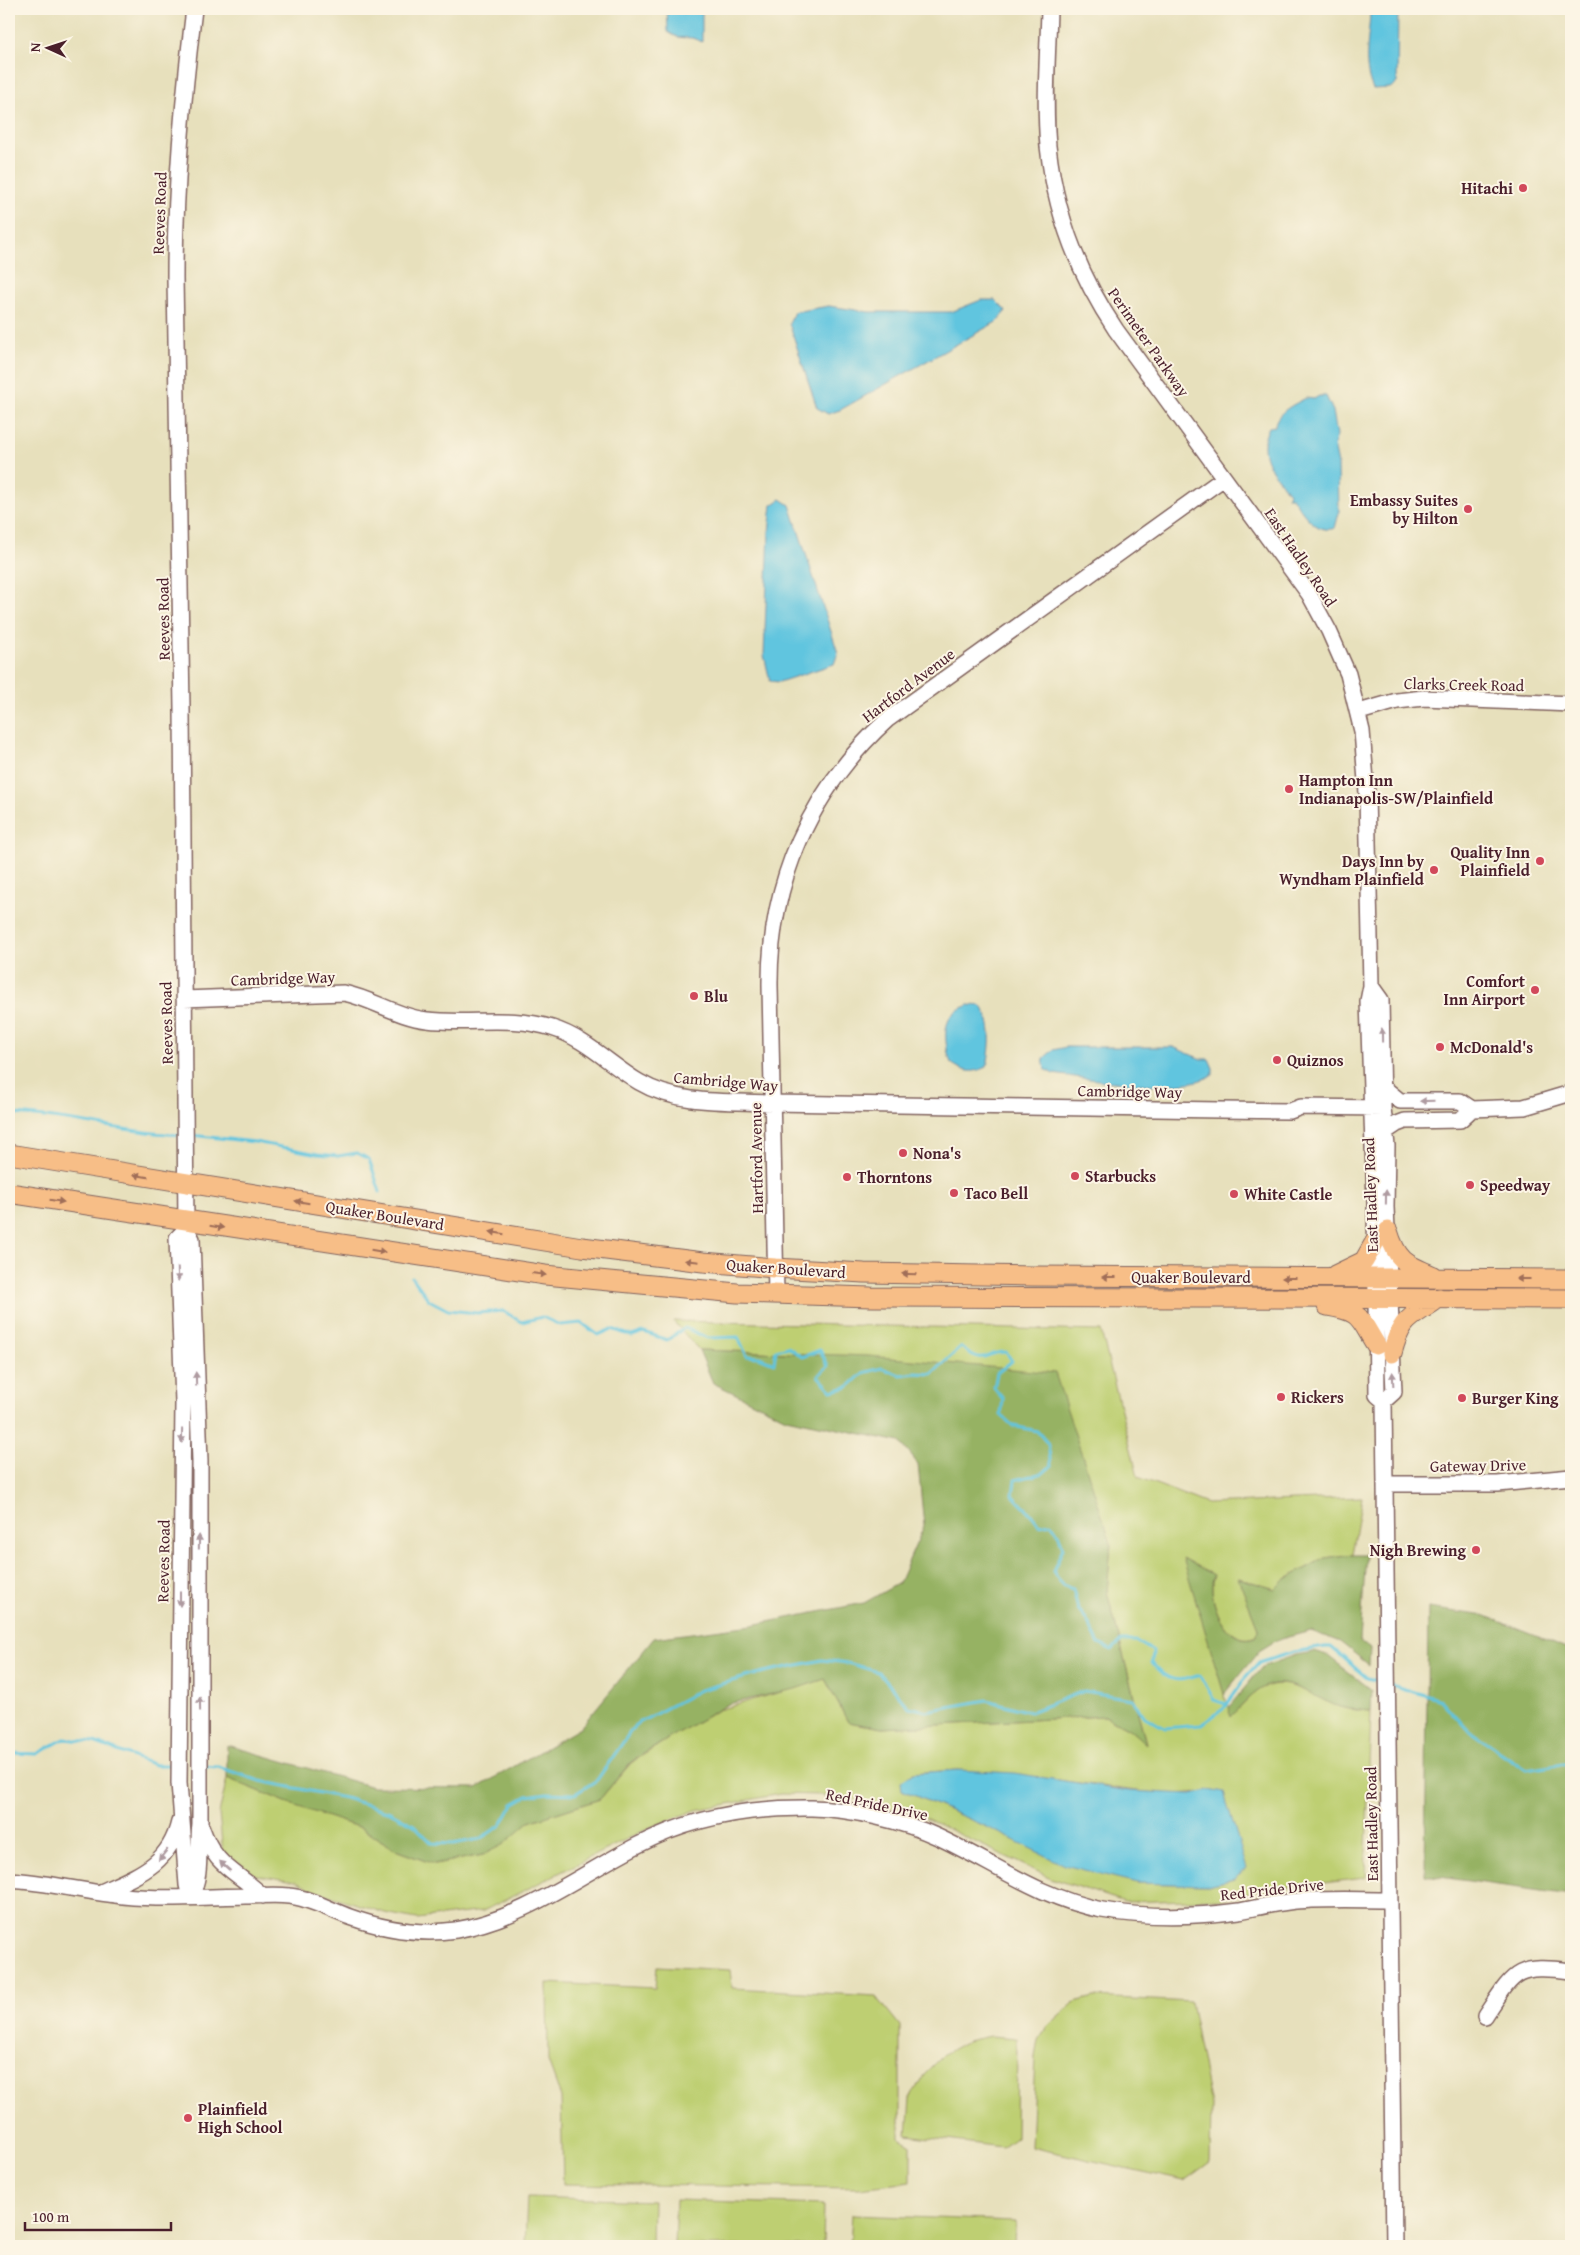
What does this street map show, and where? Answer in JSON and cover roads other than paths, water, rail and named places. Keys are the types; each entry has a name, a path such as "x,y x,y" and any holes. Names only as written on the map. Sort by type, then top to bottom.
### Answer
{"main road":[{"name":"Quaker Boulevard","path":"9,1154 582,1247 703,1262 776,1268 913,1275 1571,1279"},
{"name":"Quaker Boulevard","path":"9,1193 186,1225 546,1275 681,1289 776,1295 871,1297 1571,1298"},
{"path":"1328,1278 1349,1270 1364,1261 1382,1235 1399,1258 1418,1269 1440,1278"},
{"path":"1286,1298 1350,1310 1361,1319 1384,1349 1405,1320 1439,1298"}],"street":[{"name":"Reeves Road","path":"190,1897 198,1885 200,1824 199,1414 192,1239 186,1225 175,212 178,148 194,9"},
{"name":"Perimeter Parkway","path":"1049,9 1046,105 1048,146 1055,188 1072,246 1106,315 1224,478"},
{"name":"East Hadley Road","path":"1224,478 1309,594 1340,654 1359,712 1367,779 1371,986 1368,1001 1379,1131 1384,1349 1394,1392 1384,1401 1394,2246"},
{"name":"Hartford Avenue","path":"776,1295 771,961 777,905 796,845 813,810 833,779 859,747 886,720 1224,478"},
{"name":"Clarks Creek Road","path":"1359,712 1397,701 1424,698 1571,704"},
{"name":"East Hadley Road","path":"1371,986 1381,1000 1383,1087 1377,1108"},
{"name":"Cambridge Way","path":"184,999 344,993 367,999 407,1016 427,1020 542,1025 574,1037 639,1082 661,1092 698,1100 772,1103 1290,1111 1302,1107 1377,1108"},
{"path":"1383,1087 1400,1101 1460,1101 1472,1109 1524,1107 1571,1093"},
{"path":"1379,1131 1405,1121 1460,1120 1472,1109"},
{"name":"Cambridge Way","path":"1290,1111 1302,1116 1354,1117 1379,1131"},
{"name":"Reeves Road","path":"186,1225 177,1238 183,1402 179,1783 187,1885 190,1897"},
{"name":"Gateway Drive","path":"1386,1484 1498,1484 1571,1477"},
{"name":"Red Pride Drive","path":"190,1897 291,1896 352,1918 418,1933 452,1930 475,1926 543,1898 638,1844 703,1819 770,1809 816,1808 900,1823 933,1834 1031,1886 1067,1900 1101,1909 1167,1917 1214,1914 1290,1902 1389,1900"},
{"path":"102,1892 134,1878 160,1860 175,1837 181,1810"},
{"path":"200,1824 206,1842 218,1860 262,1896"},
{"path":"9,1880 124,1896 190,1897"},
{"path":"1485,2016 1506,1985 1526,1970 1543,1967 1571,1971"}],"water":[{"path":"667,9 702,9 702,42 693,38 678,37 668,32"},
{"path":"1370,9 1398,9 1397,83 1390,88 1373,89 1369,79 1367,50"},
{"path":"981,300 995,300 1006,311 998,321 840,410 828,414 817,408 789,323 794,312 829,306 869,312 951,312"},
{"path":"1319,396 1326,396 1333,411 1337,435 1334,445 1338,464 1339,513 1335,528 1328,529 1322,528 1310,521 1292,497 1287,497 1289,493 1272,470 1265,454 1264,446 1269,427 1275,426 1282,413 1306,398 1314,399"},
{"path":"781,499 790,505 838,653 834,664 779,682 770,681 764,655 769,532 772,505"},
{"path":"969,1005 982,1006 986,1013 990,1036 987,1067 977,1071 964,1070 951,1063 946,1037 947,1024 950,1018 957,1010"},
{"path":"1066,1047 1173,1047 1201,1059 1209,1059 1213,1068 1213,1075 1198,1081 1158,1085 1112,1082 1053,1074 1045,1069 1043,1059 1053,1050"},
{"path":"958,1770 1014,1773 1129,1791 1192,1794 1209,1790 1224,1793 1247,1869 1234,1879 1208,1885 1137,1883 1064,1865 983,1825 902,1790 901,1782 913,1773"}],"waterway":[{"path":"9,1109 13,1114 55,1118 161,1134 182,1135"},
{"path":"191,1135 255,1142 318,1154 338,1156 357,1153 369,1159 380,1192"},
{"path":"412,1277 429,1300 448,1310 477,1313 503,1311 522,1322 542,1317 560,1325 582,1323 598,1335 612,1329 632,1336 644,1332 667,1340 685,1328 708,1338 738,1337 747,1356 759,1357 774,1363 776,1350 788,1347 802,1357 820,1350 828,1366 818,1376 832,1391 848,1387 863,1373 882,1368 900,1375 915,1373 932,1374 961,1347 969,1353 980,1357 1006,1352 1012,1361 997,1373 994,1388 1003,1399 1001,1415 1013,1426 1037,1431 1048,1444 1051,1466 1043,1473 1015,1480 1013,1495 1039,1525 1051,1523 1058,1533 1063,1548 1053,1571 1062,1585 1073,1589 1078,1609 1087,1620 1099,1644 1112,1650 1121,1641 1136,1641 1153,1651 1152,1663 1163,1674 1179,1680 1200,1675 1214,1700 1226,1704"},
{"path":"203,1766 218,1767 260,1781 345,1798 390,1812 414,1825 432,1843 453,1844 480,1839 501,1825 513,1804 527,1796 547,1793 575,1794 597,1780 635,1725 700,1690 764,1672 822,1660 848,1663 878,1672 909,1707 926,1711 987,1700 1030,1712 1084,1691 1132,1699 1145,1717 1165,1728 1201,1725 1223,1709 1242,1682 1259,1663 1294,1652 1331,1647 1367,1678 1383,1682"},
{"path":"1391,1685 1441,1700 1467,1729 1526,1770 1571,1763"},
{"path":"9,1753 37,1754 64,1739 94,1742 155,1765 175,1765"}],"place":[{"name":"Hitachi","path":"1523,188"},
{"name":"Embassy Suites by Hilton","path":"1468,509"},
{"name":"Hampton Inn Indianapolis-SW/Plainfield","path":"1289,789"},
{"name":"Quality Inn Plainfield","path":"1540,861"},
{"name":"Days Inn by Wyndham Plainfield","path":"1434,870"},
{"name":"Comfort Inn Airport","path":"1535,990"},
{"name":"Blu","path":"694,996"},
{"name":"McDonald's","path":"1440,1047"},
{"name":"Quiznos","path":"1277,1060"},
{"name":"Nona's","path":"903,1153"},
{"name":"Starbucks","path":"1075,1176"},
{"name":"Thorntons","path":"847,1177"},
{"name":"Speedway","path":"1470,1185"},
{"name":"Taco Bell","path":"954,1193"},
{"name":"White Castle","path":"1234,1194"},
{"name":"Rickers","path":"1281,1397"},
{"name":"Burger King","path":"1462,1398"},
{"name":"Nigh Brewing","path":"1476,1550"},
{"name":"Plainfield High School","path":"188,2118"}]}
